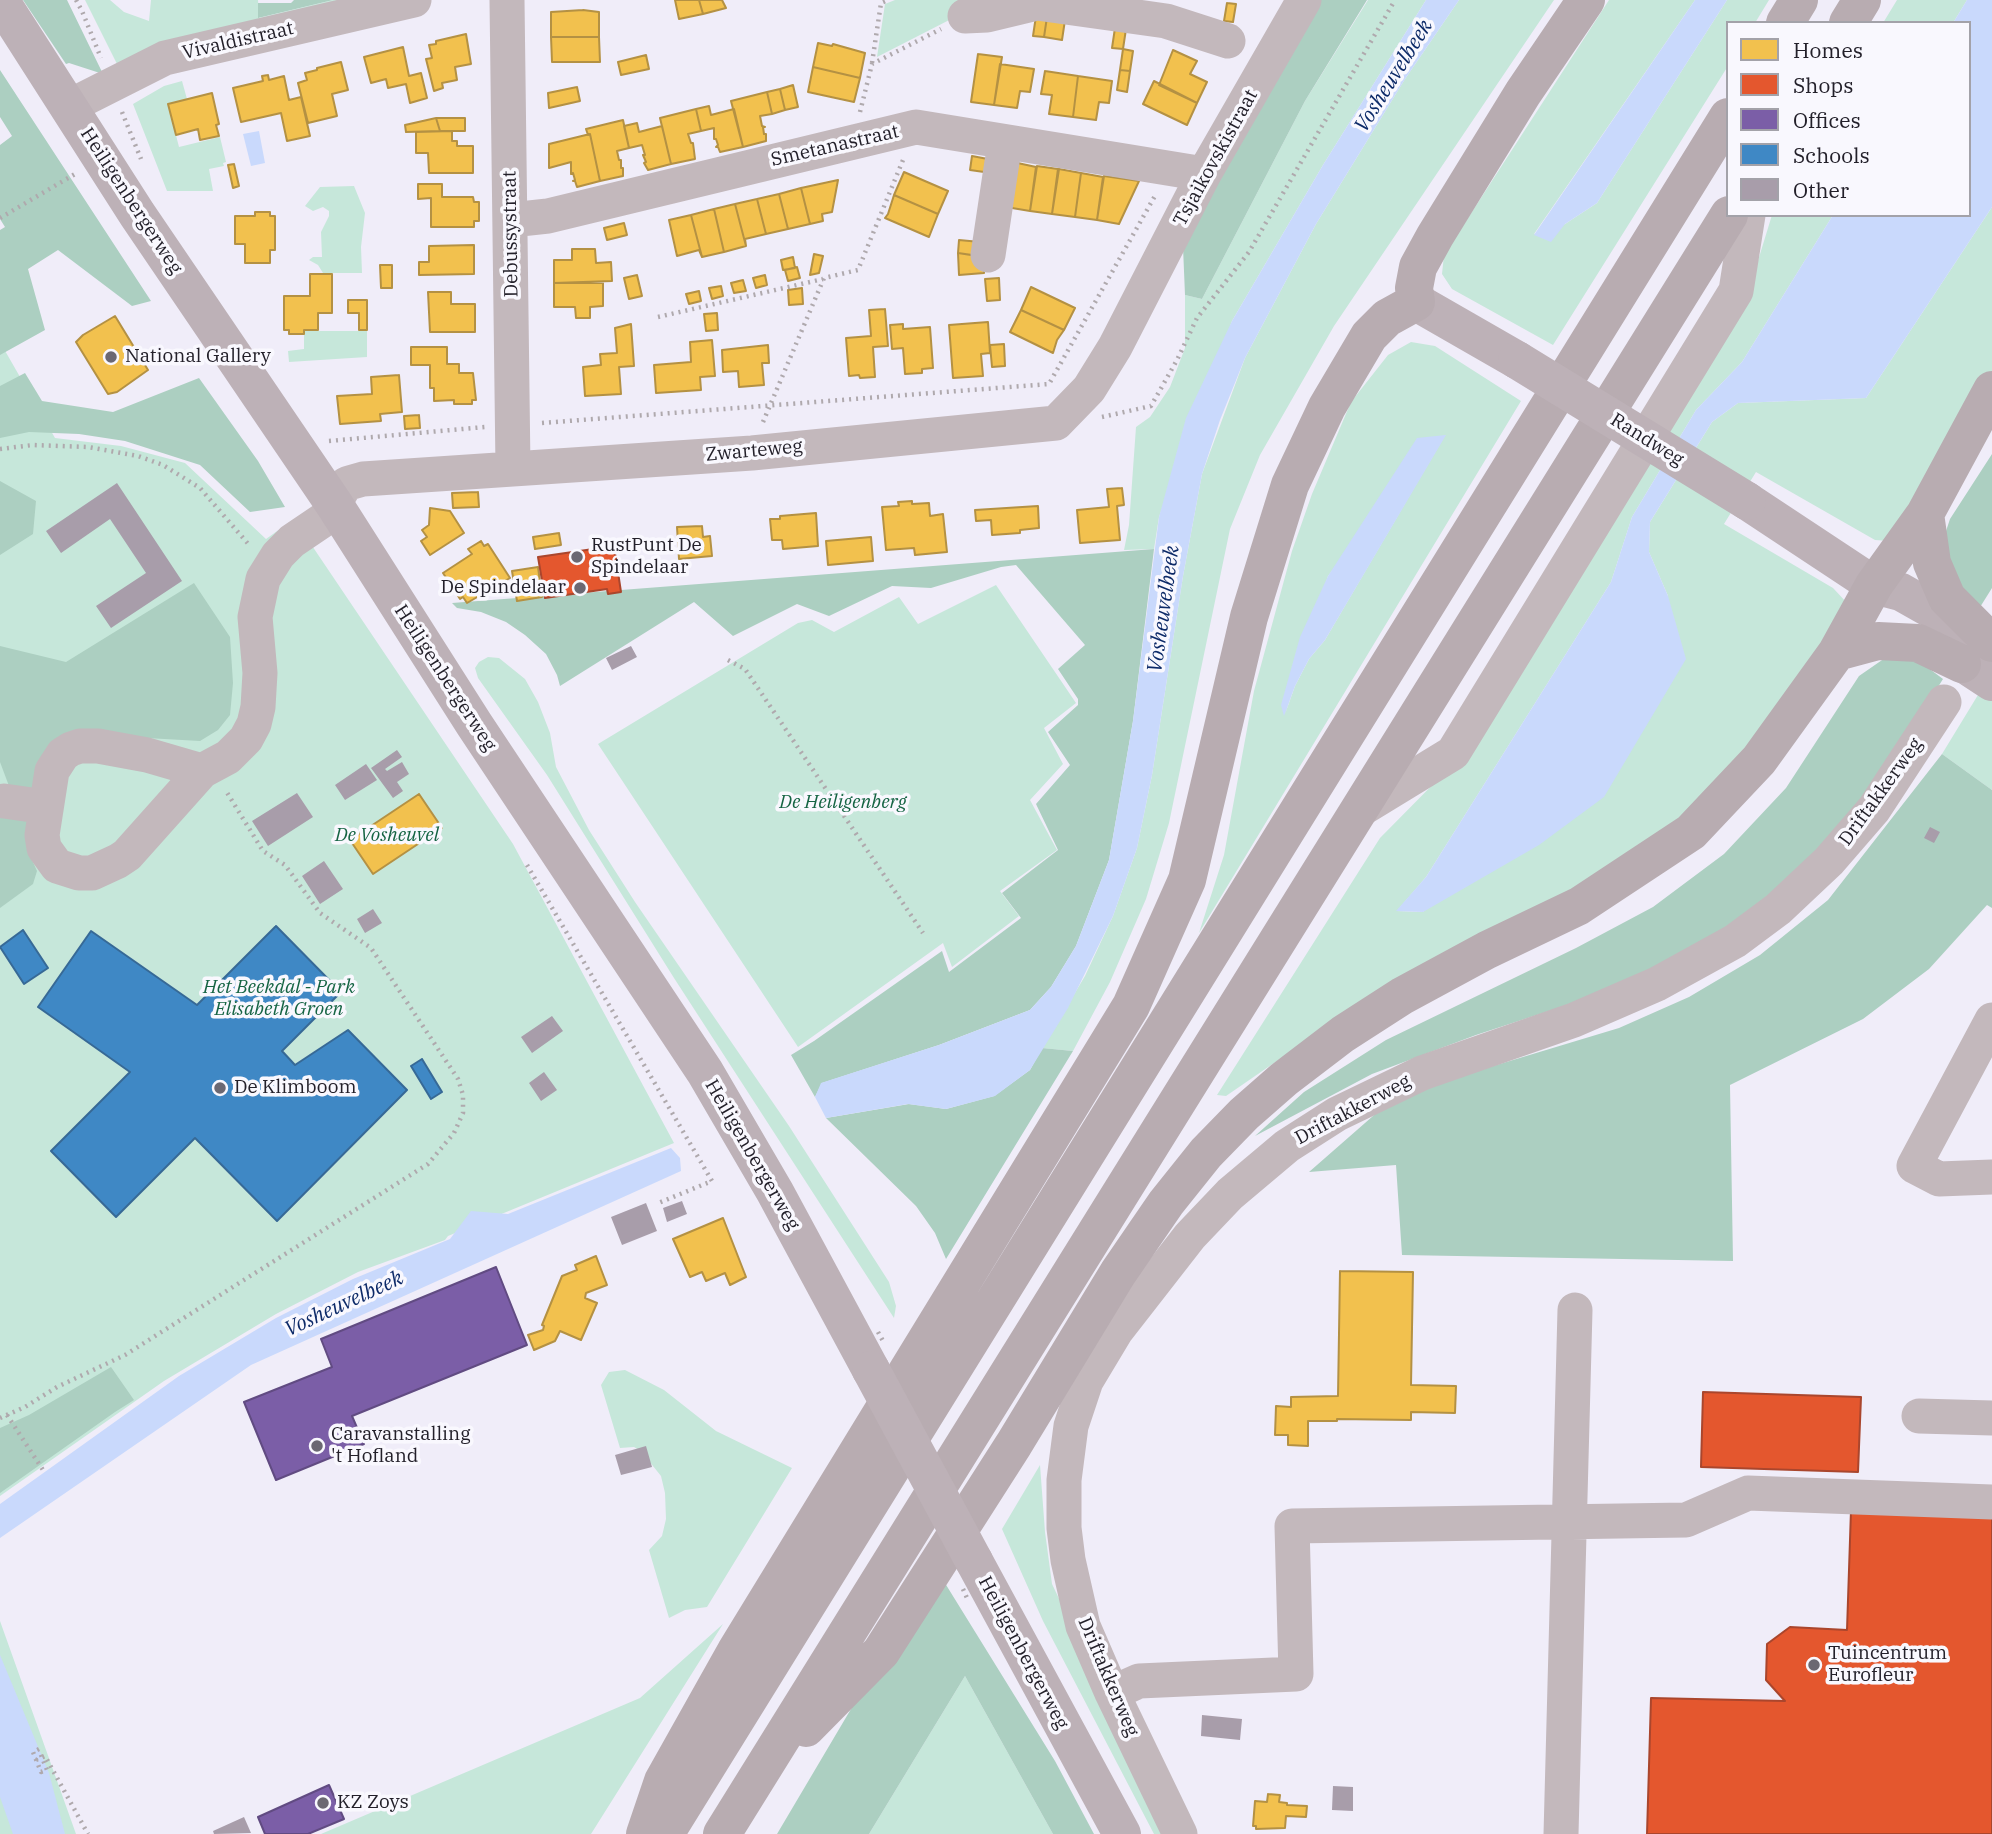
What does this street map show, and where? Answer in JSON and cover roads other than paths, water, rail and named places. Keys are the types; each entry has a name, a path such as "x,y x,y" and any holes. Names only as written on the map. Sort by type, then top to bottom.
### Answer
{"highway":[{"path":"645,1834 663,1781 736,1651 1132,1006 1187,880 1249,617 1290,485 1327,407 1369,336 1387,318 1416,302 1414,288 1418,267 1435,236 1523,93 1586,0"},
{"path":"1786,21 1799,0"},
{"path":"1849,21 1862,0"},
{"path":"665,1834 1726,120"},
{"path":"722,1834 1728,217"},
{"path":"757,1777 881,1652 1014,1444 1118,1273 1166,1202 1206,1153 1244,1114 1284,1079 1343,1034 1402,996 1487,950 1579,906 1691,832 1759,760 1836,652 1874,585 1925,514 1992,390"},
{"path":"1925,514 1932,563 1947,598 1985,658"},
{"path":"1836,652 1878,641 1918,643 1985,658"}],"main road":[{"name":"Heiligenbergerweg","path":"0,0 137,214 334,504 474,724 705,1072 775,1192 1122,1834"},
{"name":"Randweg","path":"1416,302 1517,360 1747,502 1874,585 1889,611 1985,658"}],"street":[{"name":"Vivaldistraat","path":"70,106 165,58 414,0"},
{"name":"Debussystraat","path":"507,0 513,468"},
{"name":"Tsjaikovskistraat","path":"1056,423 1089,389 1115,347 1130,317 1188,171 1304,0"},
{"path":"965,16 987,15 1037,3 1139,8 1166,22 1228,41"},
{"name":"Smetanastraat","path":"511,220 548,216 916,127 1188,171"},
{"path":"988,255 1005,142"},
{"path":"1358,811 1453,753 1736,291 1748,217"},
{"name":"Zwarteweg","path":"334,504 345,485 363,479 752,453 1056,423"},
{"path":"207,769 98,746 80,746 63,754 52,771 42,835 44,848 57,866 67,871 92,873 127,855 207,769 237,749 246,739 254,724 260,690 255,617 263,579 273,562 292,541 326,518 334,504"},
{"name":"Driftakkerweg","path":"1180,1834 1083,1626 1068,1560 1063,1519 1068,1446 1077,1405 1086,1381 1116,1331 1190,1236 1244,1181 1287,1146 1338,1114 1422,1073 1617,1004 1706,959 1735,941 1802,887 1847,842 1887,790 1944,702"},
{"path":"4,801 46,807"},
{"path":"1992,1020 1914,1166 1939,1179 1992,1177"},
{"path":"1561,1834 1575,1310"},
{"path":"1919,1416 1992,1418"},
{"path":"1112,1693 1139,1681 1296,1674 1292,1526 1686,1520 1748,1493 1992,1502"}],"water":[{"name":"Vosheuvelbeek","path":"1426,0 1459,0 1405,79 1316,224 1245,358 1220,420 1202,474 1152,775 1137,848 1113,916 1068,1008 1030,1070 995,1096 946,1109 908,1104 826,1118 815,1097 821,1083 939,1045 1030,1010 1051,987 1076,946 1109,860 1133,721 1159,517 1186,418 1232,321 1323,165"},
{"path":"1695,0 1727,0 1597,203 1565,224 1551,242 1534,235"},
{"path":"1967,0 1992,0 1992,207 1866,398 1738,403 1712,422 1650,522 1649,552 1668,596 1686,659 1604,797 1539,845 1423,912 1396,911 1426,877 1611,582 1632,517 1696,410 1742,362 1832,217 1971,217 1971,21 1954,21"},
{"path":"259,131 265,163 251,166 243,134"},
{"path":"1446,435 1325,640 1309,659 1284,716 1281,705 1300,637 1328,576 1417,438"},
{"name":"Vosheuvelbeek","path":"671,1148 680,1158 681,1171 251,1365 0,1538 0,1504 179,1376 276,1318 353,1279 450,1239 471,1211 508,1214"},
{"path":"0,1655 49,1773 65,1834 13,1834 0,1797"}],"place":[{"name":"National Gallery","path":"111,357"},
{"name":"RustPunt De Spindelaar","path":"577,557"},
{"name":"De Spindelaar","path":"580,588"},
{"name":"De Klimboom","path":"220,1088"},
{"name":"Caravanstalling 't Hofland","path":"317,1446"},
{"name":"Tuincentrum Eurofleur","path":"1814,1665"},
{"name":"KZ Zoys","path":"323,1803"}],"park label":[{"name":"De Heiligenberg","path":"843,803"},
{"name":"De Vosheuvel","path":"387,836"},
{"name":"Het Beekdal - Park Elisabeth Groen","path":"279,999"}]}
